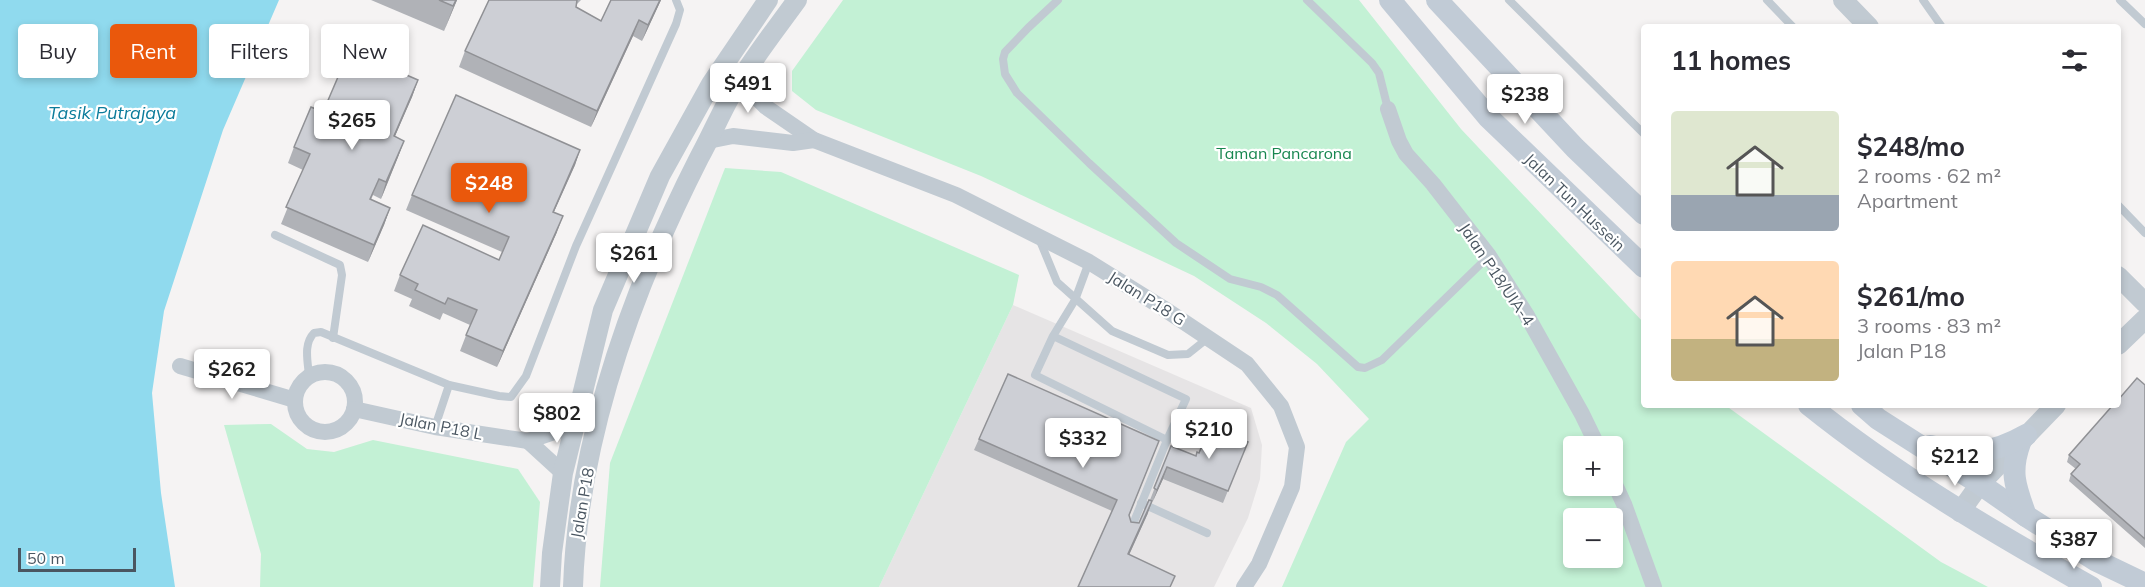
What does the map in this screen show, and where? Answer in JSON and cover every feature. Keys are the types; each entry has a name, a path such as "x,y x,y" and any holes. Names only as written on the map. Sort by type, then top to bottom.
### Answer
{"main road":[{"name":"Jalan Tun Hussein","path":"1390,0 1488,117 1641,264"},
{"path":"1437,0 1575,148 1641,211"},
{"path":"1813,408 1846,435 1960,512 2091,587"},
{"path":"1870,412 1931,446 1967,453 2008,445 2023,439"},
{"path":"1870,412 2096,560 2145,584"},
{"path":"2023,439 2014,459 2013,481 2026,516"}],"street":[{"name":"Jalan P18","path":"550,587 552,553 563,473 603,310 660,176 711,84 768,0"},
{"name":"Jalan P18","path":"573,587 574,544 590,455 612,367 668,220 729,98 755,57 797,0"},
{"path":"1850,3 1867,24"},
{"name":"Jalan P18 G","path":"755,57 748,80 754,95 766,107 814,140 956,195 1089,262 1247,364 1281,406 1297,447 1292,487 1259,564 1244,587"},
{"name":"Jalan P18/UIA-4","path":"1388,109 1406,154 1433,184 1489,256 1526,314 1593,436"},
{"name":"Jalan P18 G","path":"708,141 733,136 793,143 814,140"},
{"path":"2121,279 2145,303"},
{"path":"2121,342 2145,319"},
{"path":"180,366 295,400"},
{"path":"328,372 346,381 355,399 354,409 345,425 338,430 320,433 304,425 295,409 295,400 299,387 309,376 328,372"},
{"path":"1960,512 1980,484 2053,408"},
{"name":"Jalan P18 L","path":"354,409 435,427 528,441 575,425"},
{"path":"528,441 563,473"},
{"path":"1620,496 1654,587"}],"lane":[{"path":"309,376 307,352 311,336 321,332 449,385 511,397 526,376 576,246 676,24 680,10 676,0"},
{"path":"1058,0 1005,52 1003,59 1005,74 1017,93 1061,137 1176,243 1230,279 1261,287 1277,295 1358,367 1365,368 1382,360 1489,256"},
{"path":"1306,0 1372,63 1379,73 1388,109"},
{"path":"1509,0 1641,131"},
{"path":"1767,0 1790,24"},
{"path":"1923,0 1940,24"},
{"path":"2120,0 2145,24"},
{"path":"2121,208 2145,233"},
{"path":"275,235 340,265 342,275 333,338"},
{"path":"1038,236 1057,282 1112,331 1168,355 1188,354 1208,337"},
{"path":"1089,262 1075,300 1053,336 1035,375 1167,440"},
{"path":"1053,336 1186,399 1131,529"},
{"path":"435,427 449,385"},
{"path":"1141,503 1207,533"}],"shaded area":[{"path":"1013,305 1251,408 1262,445 1260,479 1248,518 1214,587 879,587"}],"green space":[{"name":"Taman Pancarona","path":"843,0 1359,0 1461,129 1641,320 1641,408 1729,408 1941,562 1988,587 1282,587 1346,442 1369,419 1317,364 1266,323 1194,276 981,176 816,110 792,91 792,71"},
{"path":"725,168 781,172 1019,275 1013,305 879,587 600,587 610,463"},
{"path":"271,424 307,449 334,452 373,440 518,469 540,502 533,587 260,587 261,554 224,425"}],"water":[{"name":"Tasik Putrajaya","path":"0,0 279,0 269,24 209,24 209,78 245,78 223,130 164,311 152,393 161,493 175,587 0,587"}],"building":[{"path":"439,0 456,0 453,6"},
{"path":"489,0 577,0 576,7 601,21 611,0 660,0 648,25 639,20 597,111 465,51"},
{"path":"409,76 418,80 394,136 404,141 386,182 379,179 370,199 390,208 374,245 286,207 310,154 294,147 311,107 323,112 338,78 409,78"},
{"path":"456,95 580,150 553,212 563,216 503,351 466,335 477,310 448,298 445,304 415,290 418,284 400,275 423,225 499,260 509,237 412,195"},
{"path":"1008,374 1159,441 1129,515 1131,522 1139,523 1149,500 1152,501 1128,554 1175,576 1170,587 1078,587 1117,500 979,439"},
{"path":"2137,378 2145,385 2145,539 2071,474 2080,464 2069,455 2110,408 2121,408 2121,397"},
{"path":"1210,426 1248,442 1228,491 1167,467 1157,490 1154,488 1171,446 1196,456"}]}
